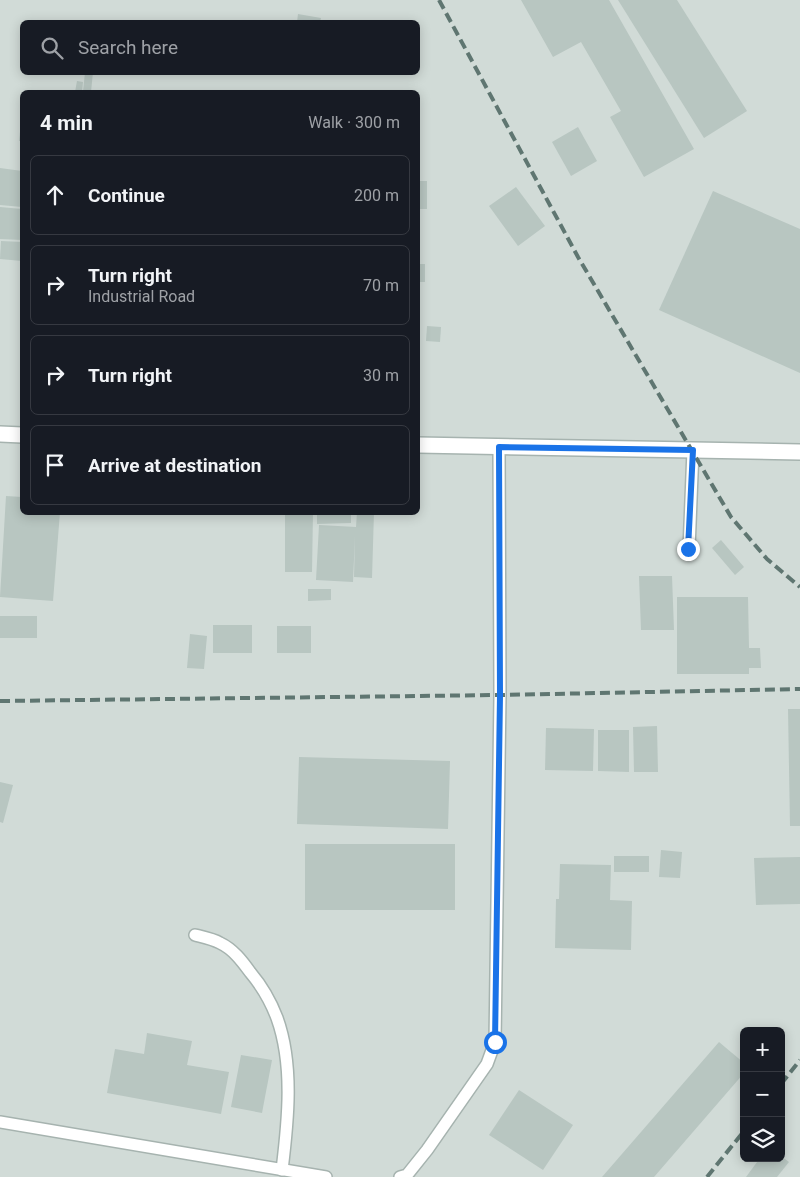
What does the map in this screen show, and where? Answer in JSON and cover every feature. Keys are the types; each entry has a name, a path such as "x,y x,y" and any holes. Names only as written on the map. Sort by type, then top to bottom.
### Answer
{"street":[{"path":"0,434 20,435"},
{"path":"420,445 800,452"}],"lane":[{"path":"400,1177 407,1175 487,1064 495,1042 500,695 499,447"},
{"path":"688,549 693,450"},
{"path":"195,934 221,943 239,958 260,984 277,1018 285,1056 288,1090 282,1170"},
{"path":"0,1122 326,1177"}],"shaded area":[{"path":"0,0 800,0 800,1177 0,1177"}],"building":[{"path":"521,0 609,0 694,149 644,177 610,117 621,111 581,42 553,57"},
{"path":"618,0 677,0 747,111 704,138"},
{"path":"298,14 321,18 320,20 297,20"},
{"path":"85,75 93,75 91,90 83,90"},
{"path":"77,81 83,82 82,90 75,90"},
{"path":"578,127 597,161 571,176 552,142"},
{"path":"0,168 20,171 20,207 0,205"},
{"path":"420,181 427,181 427,209 420,209"},
{"path":"516,187 545,226 518,246 489,206"},
{"path":"713,191 800,229 800,373 659,310"},
{"path":"0,207 20,209 20,240 0,239"},
{"path":"1,241 20,242 20,261 0,259"},
{"path":"420,264 425,264 425,282 420,282"},
{"path":"427,326 441,327 440,342 426,341"},
{"path":"6,496 20,497 20,515 60,515 53,601 0,597"},
{"path":"285,515 313,515 312,572 285,572"},
{"path":"317,515 351,515 351,523 317,524"},
{"path":"357,515 374,515 372,578 354,577 355,536 353,582 316,580 319,525 356,527"},
{"path":"721,540 744,567 735,575 712,548"},
{"path":"639,576 672,576 674,630 641,630"},
{"path":"308,589 331,589 331,600 308,601"},
{"path":"677,597 748,597 749,648 760,648 761,668 749,668 749,674 677,674"},
{"path":"0,616 37,616 37,638 0,638"},
{"path":"213,625 252,625 252,653 213,653"},
{"path":"277,626 311,626 311,653 277,653"},
{"path":"190,634 207,636 204,669 187,668"},
{"path":"788,709 800,709 800,826 790,826"},
{"path":"657,726 658,772 634,772 633,727"},
{"path":"546,728 594,729 593,771 545,770"},
{"path":"598,730 629,730 629,772 598,771"},
{"path":"299,757 450,761 448,829 297,824"},
{"path":"0,782 13,785 3,823 0,822"},
{"path":"305,844 455,844 455,910 305,910"},
{"path":"661,850 682,852 680,878 659,877"},
{"path":"614,856 649,856 649,872 614,872"},
{"path":"800,857 800,904 756,905 754,858"},
{"path":"560,864 611,865 610,900 632,901 631,950 555,948 556,899 559,899"},
{"path":"147,1033 192,1041 187,1065 229,1072 221,1114 107,1093 115,1049 144,1054"},
{"path":"719,1042 740,1060 740,1078 654,1177 602,1177"},
{"path":"241,1055 272,1060 262,1113 231,1107"},
{"path":"519,1090 573,1125 543,1170 489,1135"},
{"path":"785,1159 789,1162 777,1177 746,1177 757,1162 785,1162"}],"railway":[{"path":"439,0 578,257 731,517 767,559 800,587"},
{"path":"0,701 800,689"},
{"path":"785,1079 800,1060"},
{"path":"707,1177 740,1136"}],"route":[{"path":"495,1042 500,695 499,447 693,450 688,549"}]}
